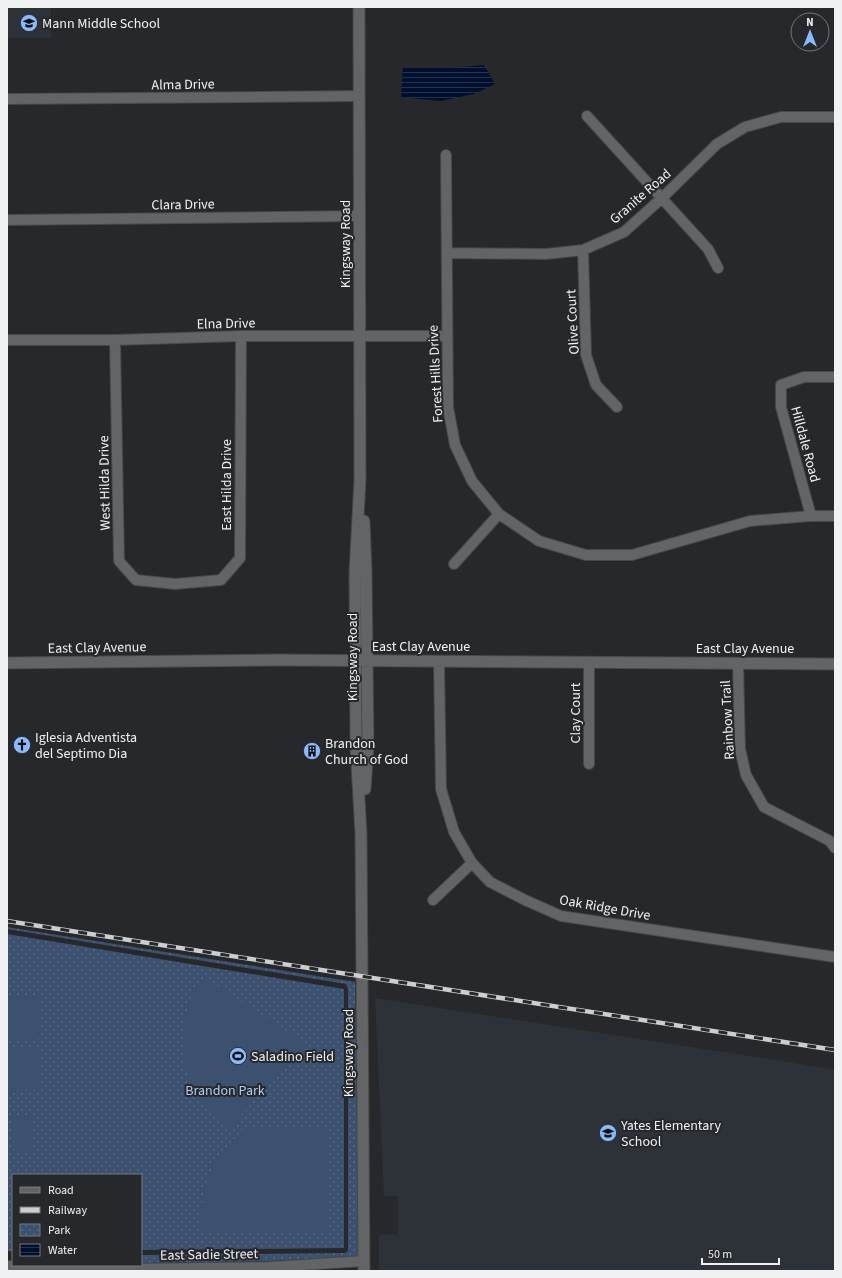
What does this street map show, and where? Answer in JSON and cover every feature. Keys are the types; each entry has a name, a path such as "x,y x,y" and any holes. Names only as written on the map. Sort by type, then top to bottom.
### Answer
{"street":[{"name":"Kingsway Road","path":"359,7 360,480 366,570 361,660 368,747 362,834 364,1266"},
{"name":"Alma Drive","path":"7,99 359,96"},
{"path":"587,116 708,249 718,268"},
{"name":"Granite Road","path":"447,253 546,254 583,250 624,232 662,198 717,144 745,127 781,117 835,117"},
{"name":"Forest Hills Drive","path":"446,155 448,407 455,445 472,481 499,514 539,541 586,555 632,555 750,521 811,516 835,516"},
{"name":"Clara Drive","path":"7,220 360,216"},
{"name":"Olive Court","path":"583,250 586,355 596,385 617,407"},
{"name":"Elna Drive","path":"7,340 115,340 241,336 447,336"},
{"name":"East Hilda Drive","path":"175,584 222,580 240,558 241,336"},
{"name":"West Hilda Drive","path":"115,340 119,560 136,580 175,584"},
{"name":"Hilldale Road","path":"811,516 781,407 781,385 804,377 835,377"},
{"path":"454,564 499,514"},
{"name":"East Clay Avenue","path":"7,663 361,660 835,664"},
{"name":"Oak Ridge Drive","path":"438,661 441,789 454,832 472,863 490,882 524,900 561,916 835,957"},
{"name":"Clay Court","path":"589,662 589,764"},
{"name":"Rainbow Trail","path":"738,663 740,749 746,775 764,807 830,841 835,848"},
{"path":"433,900 472,863"},
{"name":"East Sadie Street","path":"7,1266 58,1270 364,1266"}],"shaded area":[{"name":"Mann Middle School","path":"7,7 51,7 51,38 7,38"},
{"name":"Yates Elementary School","path":"375,998 835,1070 835,1271 379,1271 379,1235 398,1234 398,1196 384,1196"}],"green space":[{"path":"7,927 355,982 359,1256 270,1261 142,1263 142,1255 345,1253 348,1251 348,989 346,984 7,929"},
{"name":"Brandon Park","path":"7,934 344,989 344,1248 142,1250 142,1174 12,1174 12,1251 7,1251"},
{"name":"Saladino Field","path":"204,977 310,1047 297,1052 228,1131 197,1099 183,1060 183,1022 191,998"},
{"path":"39,996 40,1038 7,1039 7,997"},
{"path":"40,1048 41,1090 7,1091 7,1049"},
{"path":"31,1116 32,1153 14,1153 13,1117"},
{"path":"277,1127 328,1129 328,1233 200,1232 205,1186 216,1160 244,1128"}],"water":[{"path":"484,65 495,84 474,94 440,101 401,97 403,68 450,68"}],"railway":[{"path":"7,921 835,1050"}],"place":[{"name":"Mann Middle School","path":"29,23"},
{"name":"Iglesia Adventista del Septimo Dia","path":"22,745"},
{"name":"Brandon Church of God","path":"312,751"},
{"name":"Saladino Field","path":"238,1056"},
{"name":"Yates Elementary School","path":"608,1133"}]}
